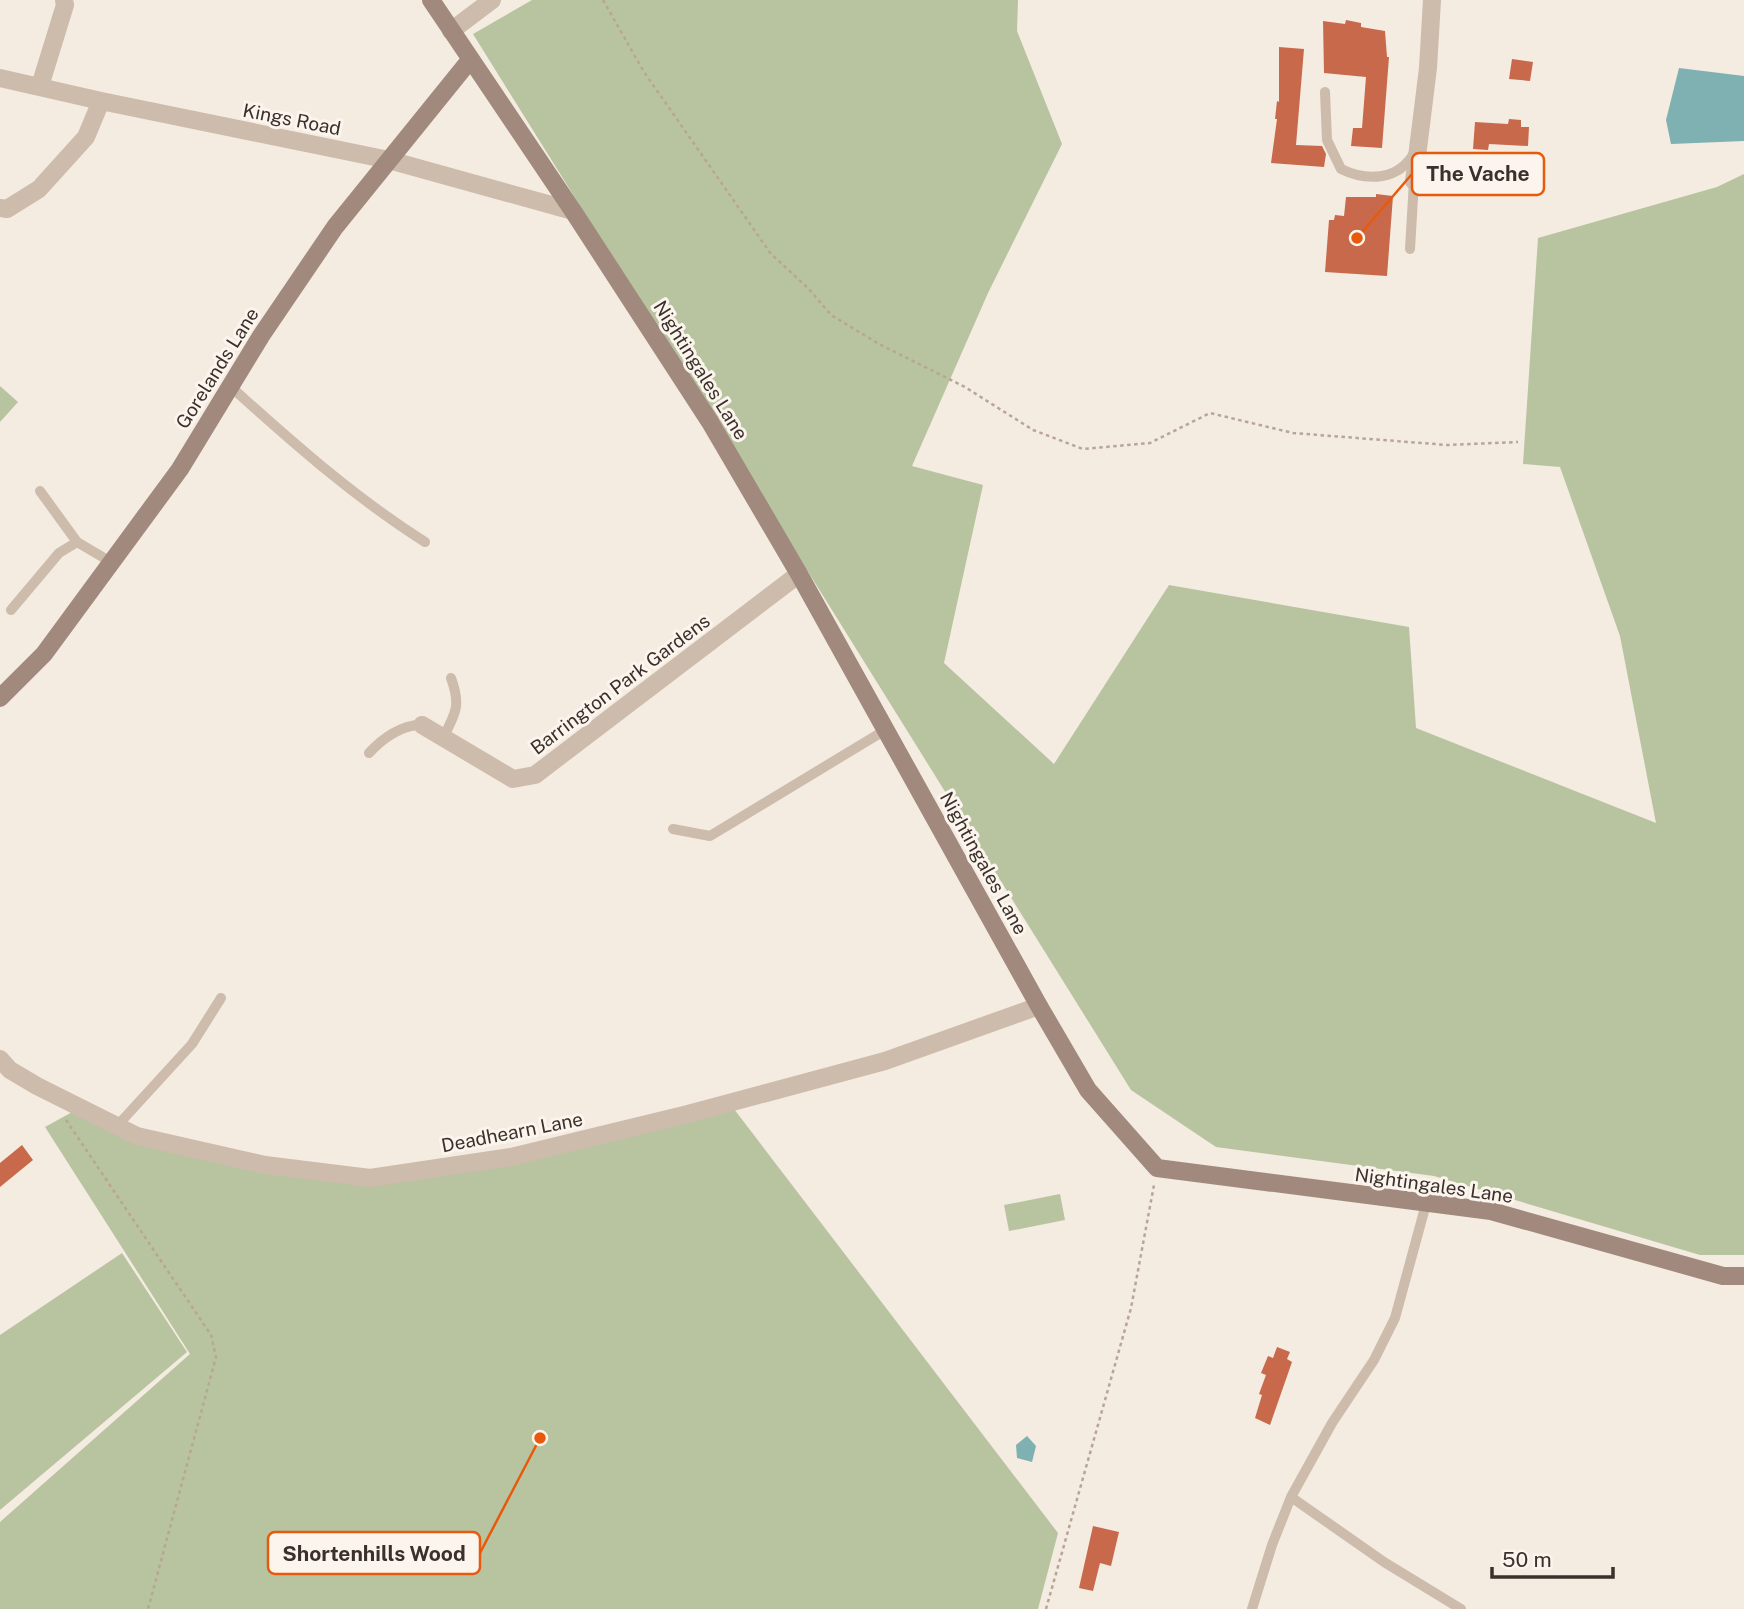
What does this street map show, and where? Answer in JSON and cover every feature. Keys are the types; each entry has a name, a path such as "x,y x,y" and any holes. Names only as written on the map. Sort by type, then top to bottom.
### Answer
{"main road":[{"name":"Nightingales Lane","path":"431,0 710,422 887,729 1088,1090 1157,1168 1491,1211 1723,1276 1744,1276"},
{"name":"Gorelands Lane","path":"0,698 44,654 180,468 261,336 335,226 470,60"}],"street":[{"path":"40,86 65,5 64,0"},
{"path":"451,31 492,0"},
{"path":"1414,181 1428,68 1432,0"},
{"name":"Kings Road","path":"0,78 389,160 573,211"},
{"path":"0,208 7,209 39,189 86,137 101,101"},
{"name":"Barrington Park Gardens","path":"422,725 513,779 535,775 799,574"},
{"name":"Deadhearn Lane","path":"0,1059 10,1070 37,1086 138,1136 265,1165 370,1178 511,1157 688,1114 885,1061 1039,1006"}],"lane":[{"path":"1325,92 1327,140 1341,169 1363,176 1390,174 1406,166 1417,146"},
{"path":"1410,249 1414,181"},
{"path":"230,386 310,457 384,516 425,542"},
{"path":"40,491 77,542 111,562"},
{"path":"11,610 59,553 77,542"},
{"path":"443,738 456,713 458,698 451,678"},
{"path":"369,753 380,740 413,725 422,725"},
{"path":"673,829 710,836 887,729"},
{"path":"117,1126 192,1044 221,998"},
{"path":"1252,1609 1272,1545 1291,1497 1332,1423 1374,1360 1395,1318 1426,1204"},
{"path":"1291,1497 1384,1562 1461,1609"}],"path":[{"path":"603,0 644,72 771,254 808,288 831,315 879,344 965,387 1033,430 1083,449 1150,443 1210,413 1293,433 1447,445 1518,442"},
{"path":"61,1112 211,1335 216,1357 148,1609"},
{"path":"1046,1609 1131,1308 1157,1168"}],"green space":[{"path":"532,0 1018,0 1017,31 1062,144 988,293 912,466 983,485 944,663 1054,764 1169,585 1409,627 1416,728 1656,823 1620,636 1560,467 1523,464 1538,238 1717,187 1744,174 1744,1255 1700,1255 1434,1176 1216,1147 1131,1090 473,34"},
{"path":"0,386 18,402 0,422"},
{"path":"734,1109 1058,1533 1038,1609 0,1609 0,1522 190,1354 45,1127 74,1111 136,1143 365,1183"},
{"path":"1060,1194 1065,1220 1009,1231 1004,1205"},
{"path":"122,1253 187,1352 0,1510 0,1335"}],"water":[{"path":"1679,68 1744,76 1744,141 1671,144 1666,120"},
{"path":"1027,1436 1036,1446 1032,1462 1017,1458 1016,1445"}],"building":[{"path":"1346,20 1361,23 1361,27 1385,31 1389,57 1382,148 1351,146 1353,128 1362,128 1366,77 1324,73 1323,21 1345,24"},
{"path":"1279,47 1304,49 1296,145 1322,146 1326,154 1324,167 1271,163 1277,101 1279,102"},
{"path":"1512,59 1533,62 1530,81 1509,79"},
{"path":"1509,119 1521,120 1521,127 1529,127 1528,146 1489,144 1488,150 1473,149 1475,122 1508,124"},
{"path":"1376,194 1393,196 1387,276 1325,272 1329,220 1334,220 1335,215 1344,216 1346,197 1376,197"},
{"path":"22,1145 33,1160 0,1187 0,1163"},
{"path":"1277,1347 1290,1352 1287,1359 1292,1362 1270,1425 1255,1418 1266,1375 1261,1373 1268,1356 1273,1358"},
{"path":"1093,1526 1119,1532 1111,1566 1100,1563 1093,1591 1079,1588"}],"place":[{"name":"The Vache","path":"1357,238"},
{"name":"Shortenhills Wood","path":"540,1438"}]}
